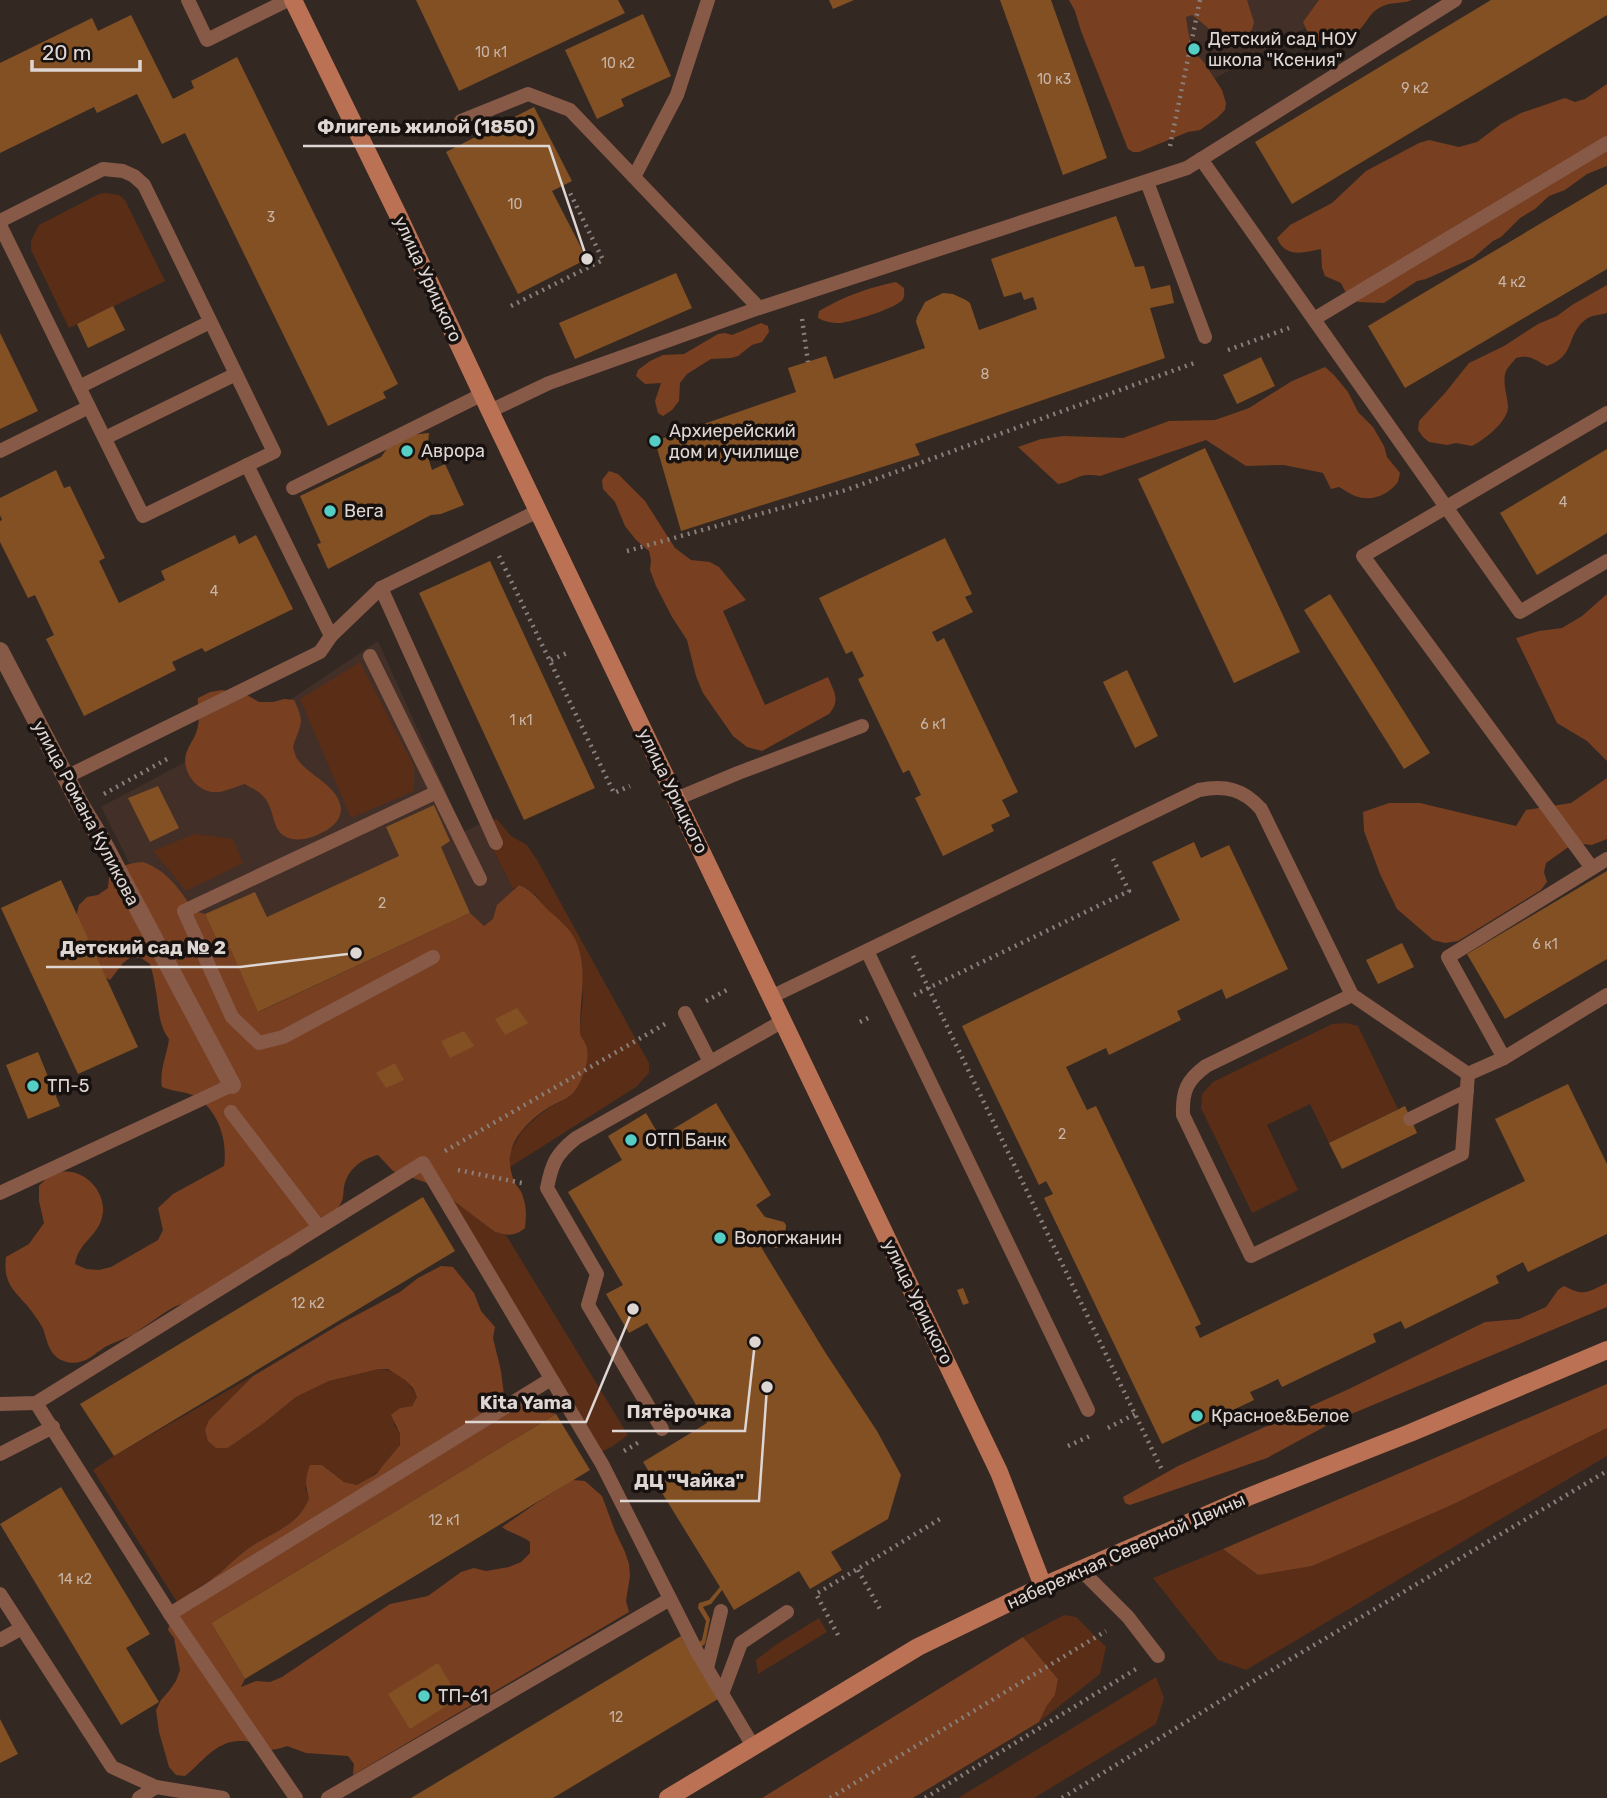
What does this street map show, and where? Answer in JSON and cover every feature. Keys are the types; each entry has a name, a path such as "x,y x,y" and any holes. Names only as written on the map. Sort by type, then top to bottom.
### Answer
{"main road":[{"name":"улица Урицкого","path":"291,0 399,217 999,1472 1043,1586"},
{"name":"набережная Северной Двины","path":"668,1798 918,1647 1043,1586 1248,1497 1410,1433 1607,1350"}],"street":[{"name":"улица Романа Куликова","path":"0,651 232,1086"}],"lane":[{"path":"188,0 207,40 291,0"},
{"path":"634,177 677,95 708,0"},
{"path":"293,488 486,403 759,309 1187,168 1455,0"},
{"path":"461,121 528,94 570,110 759,309"},
{"path":"1314,319 1607,143"},
{"path":"1201,159 1520,612 1607,561"},
{"path":"103,169 123,171 134,176 144,185 210,322 274,452 143,516 0,223 103,169"},
{"path":"1147,182 1205,337"},
{"path":"79,387 210,322"},
{"path":"105,438 236,374"},
{"path":"0,451 89,407"},
{"path":"1592,868 1363,556 1607,413"},
{"path":"247,465 331,636"},
{"path":"66,778 320,652 331,636 382,588 538,511"},
{"path":"382,588 496,843"},
{"path":"370,656 480,879"},
{"path":"676,799 862,726"},
{"path":"771,997 1199,790 1215,787 1243,793 1261,809 1352,995 1468,1074"},
{"path":"433,957 283,1037 259,1043 232,1017 184,911 437,792"},
{"path":"1504,1058 1448,957 1607,859"},
{"path":"867,951 1088,1410"},
{"path":"1352,995 1206,1066 1194,1075 1186,1088 1182,1101 1183,1115 1251,1256 1462,1154 1468,1074"},
{"path":"1468,1074 1504,1058 1607,995"},
{"path":"685,1013 710,1062"},
{"path":"662,1429 588,1305 597,1274 547,1188 552,1166 561,1151 576,1139 783,1021"},
{"path":"0,1193 232,1086"},
{"path":"1410,1119 1467,1091"},
{"path":"231,1112 319,1227"},
{"path":"0,1404 36,1403 423,1163 602,1464 696,1650 754,1746"},
{"path":"170,1614 551,1379"},
{"path":"36,1403 170,1614 296,1798"},
{"path":"0,1454 53,1427"},
{"path":"1080,1569 1128,1617 1158,1656"},
{"path":"0,1594 112,1767 156,1787 223,1798"},
{"path":"328,1798 670,1599"},
{"path":"707,1668 721,1611"},
{"path":"722,1694 741,1643 787,1612"},
{"path":"0,1640 22,1628"},
{"path":"139,1798 156,1787"}],"path":[{"path":"1164,176 1200,0"},
{"path":"511,306 603,260 569,191"},
{"path":"1224,352 1314,319"},
{"path":"627,551 846,490 1199,361"},
{"path":"500,559 614,793 630,786"},
{"path":"551,660 567,653"},
{"path":"860,1022 1129,891 1102,837"},
{"path":"903,933 1163,1472"},
{"path":"423,1163 727,990"},
{"path":"423,1163 547,1188"},
{"path":"602,1464 662,1429"},
{"path":"1062,1798 1607,1471"},
{"path":"838,1635 816,1594 940,1519"},
{"path":"858,1570 880,1609"},
{"path":"830,1798 1128,1617"},
{"path":"925,1798 1158,1656"}],"shaded area":[{"path":"1069,0 1247,0 1254,22 1252,30 1236,38 1219,39 1192,15 1186,17 1193,51 1222,90 1225,110 1200,130 1188,132 1139,152 1128,149"},
{"name":"Детский сад НОУ школа \"Ксения\"","path":"1096,0 1356,0 1153,113"},
{"path":"1319,0 1412,0 1381,7 1349,38 1333,46 1326,46 1314,40 1303,22"},
{"path":"1607,84 1607,166 1549,196 1473,258 1417,281 1384,303 1358,302 1345,291 1341,283 1325,276 1321,249 1301,253 1290,251 1280,244 1277,238 1290,225 1332,203 1366,171 1419,143 1429,140 1459,147 1477,142 1521,113 1565,98 1575,102 1585,99"},
{"path":"105,193 119,195 125,200 165,281 69,328 31,250 31,241 39,225"},
{"path":"896,282 904,288 904,295 899,303 893,306 840,323 818,318 819,311 838,301"},
{"path":"1607,285 1607,313 1585,320 1575,332 1567,351 1556,362 1547,366 1532,358 1521,357 1516,358 1509,366 1504,379 1508,411 1501,423 1489,434 1472,446 1429,442 1423,437 1418,430 1419,421 1469,363 1504,346"},
{"path":"761,323 768,326 769,332 762,342 752,345 738,356 711,359 687,374 680,383 679,401 663,416 658,413 655,401 661,383 645,384 636,376 638,370 663,355 684,354 718,334 732,335"},
{"path":"1325,367 1348,392 1358,412 1373,427 1387,457 1400,473 1398,482 1384,494 1361,498 1339,487 1331,489 1323,473 1284,465 1246,466 1206,440 1100,476 1082,476 1058,484 1018,447 1041,439 1064,436 1123,438 1169,421 1215,420 1249,408 1292,381"},
{"path":"609,471 618,474 645,501 675,548 691,560 710,562 719,567 746,600 723,611 765,705 828,677 836,700 829,714 762,751 747,747 733,736 703,693 687,640 656,586 650,570 649,551 625,526 615,502 603,489 602,480"},
{"path":"1607,594 1607,761 1587,741 1557,723 1516,638 1562,628 1582,616"},
{"path":"378,641 464,832 480,824 513,889 562,1017 277,1155 101,807 245,730"},
{"path":"360,662 414,766 414,791 351,818 300,699"},
{"path":"222,690 247,695 259,702 294,700 301,719 293,747 296,757 337,797 341,811 336,823 309,838 286,837 276,826 266,799 257,791 245,784 211,792 192,780 185,758 198,726 198,698"},
{"path":"1607,778 1607,839 1592,845 1574,843 1546,863 1544,872 1547,882 1541,890 1458,941 1445,943 1433,940 1397,909 1364,831 1363,812 1389,803 1420,803 1516,826 1526,810 1571,803"},
{"path":"497,819 511,836 527,845 537,860 649,1063 649,1073 636,1087 510,1167 510,1152 522,1131 538,1116 575,1092 585,1070 586,1045 579,1035 583,999 580,955 572,934 537,896 519,885 513,889 480,824"},
{"path":"194,834 233,839 243,863 186,891 153,851"},
{"path":"143,862 160,870 194,911 205,914 222,951 230,948 259,1012 470,913 484,926 493,919 497,905 519,885 528,889 562,922 576,942 582,967 580,1033 588,1056 575,1091 534,1119 513,1145 510,1168 524,1201 525,1228 511,1235 495,1232 433,1185 393,1171 378,1155 366,1159 352,1170 346,1180 343,1199 332,1216 300,1248 286,1257 275,1260 199,1300 174,1307 134,1334 83,1361 67,1362 55,1355 41,1325 9,1284 5,1268 6,1257 29,1244 44,1223 39,1186 51,1175 65,1171 82,1175 95,1187 103,1203 101,1220 81,1249 75,1264 86,1269 99,1270 111,1267 158,1240 163,1230 158,1208 173,1194 224,1166 223,1136 210,1109 195,1096 162,1087 162,1069 169,1039 160,1020 150,964 141,958 131,957 110,980 101,975 76,917 79,905 87,897 98,895 108,888 109,877 113,873 124,866"},
{"path":"1332,1024 1358,1026 1398,1109 1329,1143 1310,1104 1267,1125 1298,1190 1252,1213 1201,1108 1202,1094 1213,1082"},
{"path":"444,1191 495,1232 506,1235 628,1435 613,1446 596,1455"},
{"path":"441,1266 453,1267 474,1293 481,1311 495,1327 493,1338 504,1395 513,1403 556,1414 211,1623 245,1679 241,1687 256,1681 270,1682 282,1677 390,1604 428,1596 461,1572 474,1568 486,1571 521,1562 530,1553 530,1542 502,1527 573,1480 585,1481 602,1496 629,1564 626,1601 629,1612 353,1775 354,1764 348,1756 306,1753 287,1746 271,1750 240,1741 216,1749 185,1776 176,1775 169,1767 156,1710 176,1681 180,1670 174,1638 168,1630 177,1612 190,1597 244,1552 285,1527 299,1515 309,1498 306,1482 310,1465 322,1465 344,1482 357,1485 376,1474 400,1445 400,1434 391,1415 400,1408 412,1406 417,1397 405,1380 388,1369 379,1369 329,1381 296,1397 227,1448 216,1448 208,1441 205,1430 209,1420 253,1376"},
{"path":"1607,1283 1607,1307 1337,1420 1267,1458 1130,1505 1125,1503 1123,1497 1178,1466 1349,1389 1485,1322 1519,1319 1546,1307 1564,1286 1586,1292"},
{"path":"379,1369 402,1377 417,1397 412,1406 400,1408 394,1425 400,1434 400,1442 392,1457 378,1471 357,1485 344,1482 322,1465 305,1488 309,1498 305,1508 288,1526 244,1551 216,1576 177,1602 93,1470 253,1376 209,1420 235,1443 296,1397 329,1381"},
{"path":"1607,1384 1607,1428 1456,1503 1312,1566 1258,1575 1223,1549"},
{"path":"1607,1428 1607,1456 1246,1670 1218,1660 1153,1578 1223,1549 1258,1575 1456,1503"},
{"path":"1064,1615 1076,1617 1106,1647 1100,1674 1039,1722 1055,1695 1058,1679 1023,1637"},
{"path":"819,1618 827,1632 758,1674 756,1660"},
{"path":"1023,1637 1058,1679 1055,1695 1039,1722 913,1798 762,1798"},
{"path":"1156,1677 1164,1698 1156,1724 1034,1798 958,1798"}],"building":[{"path":"416,0 618,0 625,13 459,91"},
{"path":"829,0 854,0 833,9"},
{"path":"1000,0 1051,0 1107,158 1063,175"},
{"path":"1491,0 1607,0 1607,15 1292,204 1255,142"},
{"path":"643,14 671,76 621,99 624,106 597,119 565,50"},
{"path":"131,15 173,99 194,88 191,81 237,57 398,384 383,392 386,398 328,426 185,133 162,144 137,94 97,113 94,107 0,153 0,63 92,18 98,31"},
{"path":"534,107 572,181 552,191 587,259 518,294 446,152"},
{"path":"1607,184 1607,269 1405,388 1368,326"},
{"path":"1116,216 1135,267 1144,266 1151,289 1170,285 1174,303 1150,308 1165,358 915,444 920,455 681,531 655,441 796,392 788,368 826,356 834,379 925,348 916,322 917,317 925,302 943,293 953,294 970,303 979,330 1037,309 1033,297 1024,300 1021,292 1004,297 991,259"},
{"path":"676,273 692,308 575,359 559,323"},
{"path":"113,306 125,330 88,348 77,324"},
{"path":"0,333 38,411 0,429"},
{"path":"1261,357 1275,386 1237,404 1223,375"},
{"path":"429,433 427,454 432,470 445,464 464,505 431,515 328,569 317,544 321,543 300,496 381,457 392,442 411,435"},
{"path":"1205,448 1300,652 1234,683 1138,479"},
{"path":"1607,449 1607,533 1537,575 1500,513"},
{"path":"56,470 64,488 70,486 105,558 99,561 119,603 165,580 161,571 235,535 239,544 256,535 293,609 205,652 202,648 172,662 176,670 84,716 46,639 54,635 35,595 28,598 0,542 0,498"},
{"path":"945,538 972,594 965,597 973,612 932,632 937,642 944,638 1018,792 1002,800 1010,816 991,825 994,831 943,856 915,798 921,795 909,770 903,773 858,679 864,676 852,651 846,654 819,598"},
{"path":"490,561 595,788 524,820 419,593"},
{"path":"1330,594 1430,753 1404,769 1304,610"},
{"path":"1127,670 1158,736 1135,748 1103,682"},
{"path":"158,786 179,828 150,842 128,798"},
{"path":"434,805 450,841 441,847 470,913 258,1012 230,948 222,951 205,914 255,892 267,917 399,856 386,827"},
{"path":"1194,842 1201,858 1229,845 1288,969 1226,999 1222,989 1177,1011 1181,1020 1109,1055 1106,1048 1066,1067 1087,1110 1096,1106 1201,1324 1195,1327 1200,1338 1525,1181 1495,1119 1568,1084 1607,1164 1607,1234 1528,1272 1523,1262 1496,1276 1499,1283 1405,1329 1401,1321 1373,1334 1376,1342 1282,1387 1278,1379 1250,1392 1254,1400 1162,1444 1044,1198 1053,1194 1046,1181 1039,1185 962,1026 1180,920 1152,862"},
{"path":"1607,871 1607,959 1505,1019 1467,954"},
{"path":"61,880 138,1047 78,1074 1,908"},
{"path":"1402,943 1414,967 1378,984 1366,960"},
{"path":"517,1008 528,1023 505,1035 495,1019"},
{"path":"464,1031 474,1046 450,1058 441,1041"},
{"name":"ТП-5","path":"38,1052 60,1106 28,1119 6,1065"},
{"path":"395,1063 404,1080 386,1088 376,1073"},
{"path":"716,1103 771,1195 756,1205 765,1217 786,1225 785,1241 781,1246 776,1248 758,1242 877,1431 901,1475 888,1519 831,1552 842,1570 810,1589 799,1571 734,1610 722,1590 711,1604 703,1607 710,1619 705,1644 701,1647 718,1699 553,1798 411,1798 681,1636 688,1649 702,1640 706,1621 698,1608 699,1603 709,1600 720,1587 643,1462 707,1423 647,1323 629,1333 606,1294 623,1285 568,1192 622,1160 608,1136 646,1113 660,1137"},
{"path":"1405,1106 1417,1133 1342,1169 1329,1143"},
{"path":"423,1197 455,1251 114,1456 80,1404"},
{"path":"963,1288 969,1303 963,1305 957,1290"},
{"path":"556,1414 590,1470 245,1679 211,1623"},
{"path":"61,1487 150,1634 126,1648 159,1702 121,1725 0,1524"},
{"name":"ТП-61","path":"438,1663 459,1698 410,1729 388,1694"},
{"path":"0,1719 18,1754 0,1763"}],"place":[{"name":"Детский сад НОУ школа \"Ксения\"","path":"1194,49"},
{"name":"Флигель жилой (1850)","path":"587,259"},
{"name":"Архиерейский дом и училище","path":"655,441"},
{"name":"Аврора","path":"407,451"},
{"name":"Вега","path":"330,511"},
{"name":"Детский сад № 2","path":"356,953"},
{"name":"ТП-5","path":"33,1086"},
{"name":"ОТП Банк","path":"631,1140"},
{"name":"Вологжанин","path":"720,1238"},
{"name":"Kita Yama","path":"633,1309"},
{"name":"Пятёрочка","path":"755,1342"},
{"name":"ДЦ \"Чайка\"","path":"767,1387"},
{"name":"Красное&Белое","path":"1197,1416"},
{"name":"ТП-61","path":"424,1696"}]}
